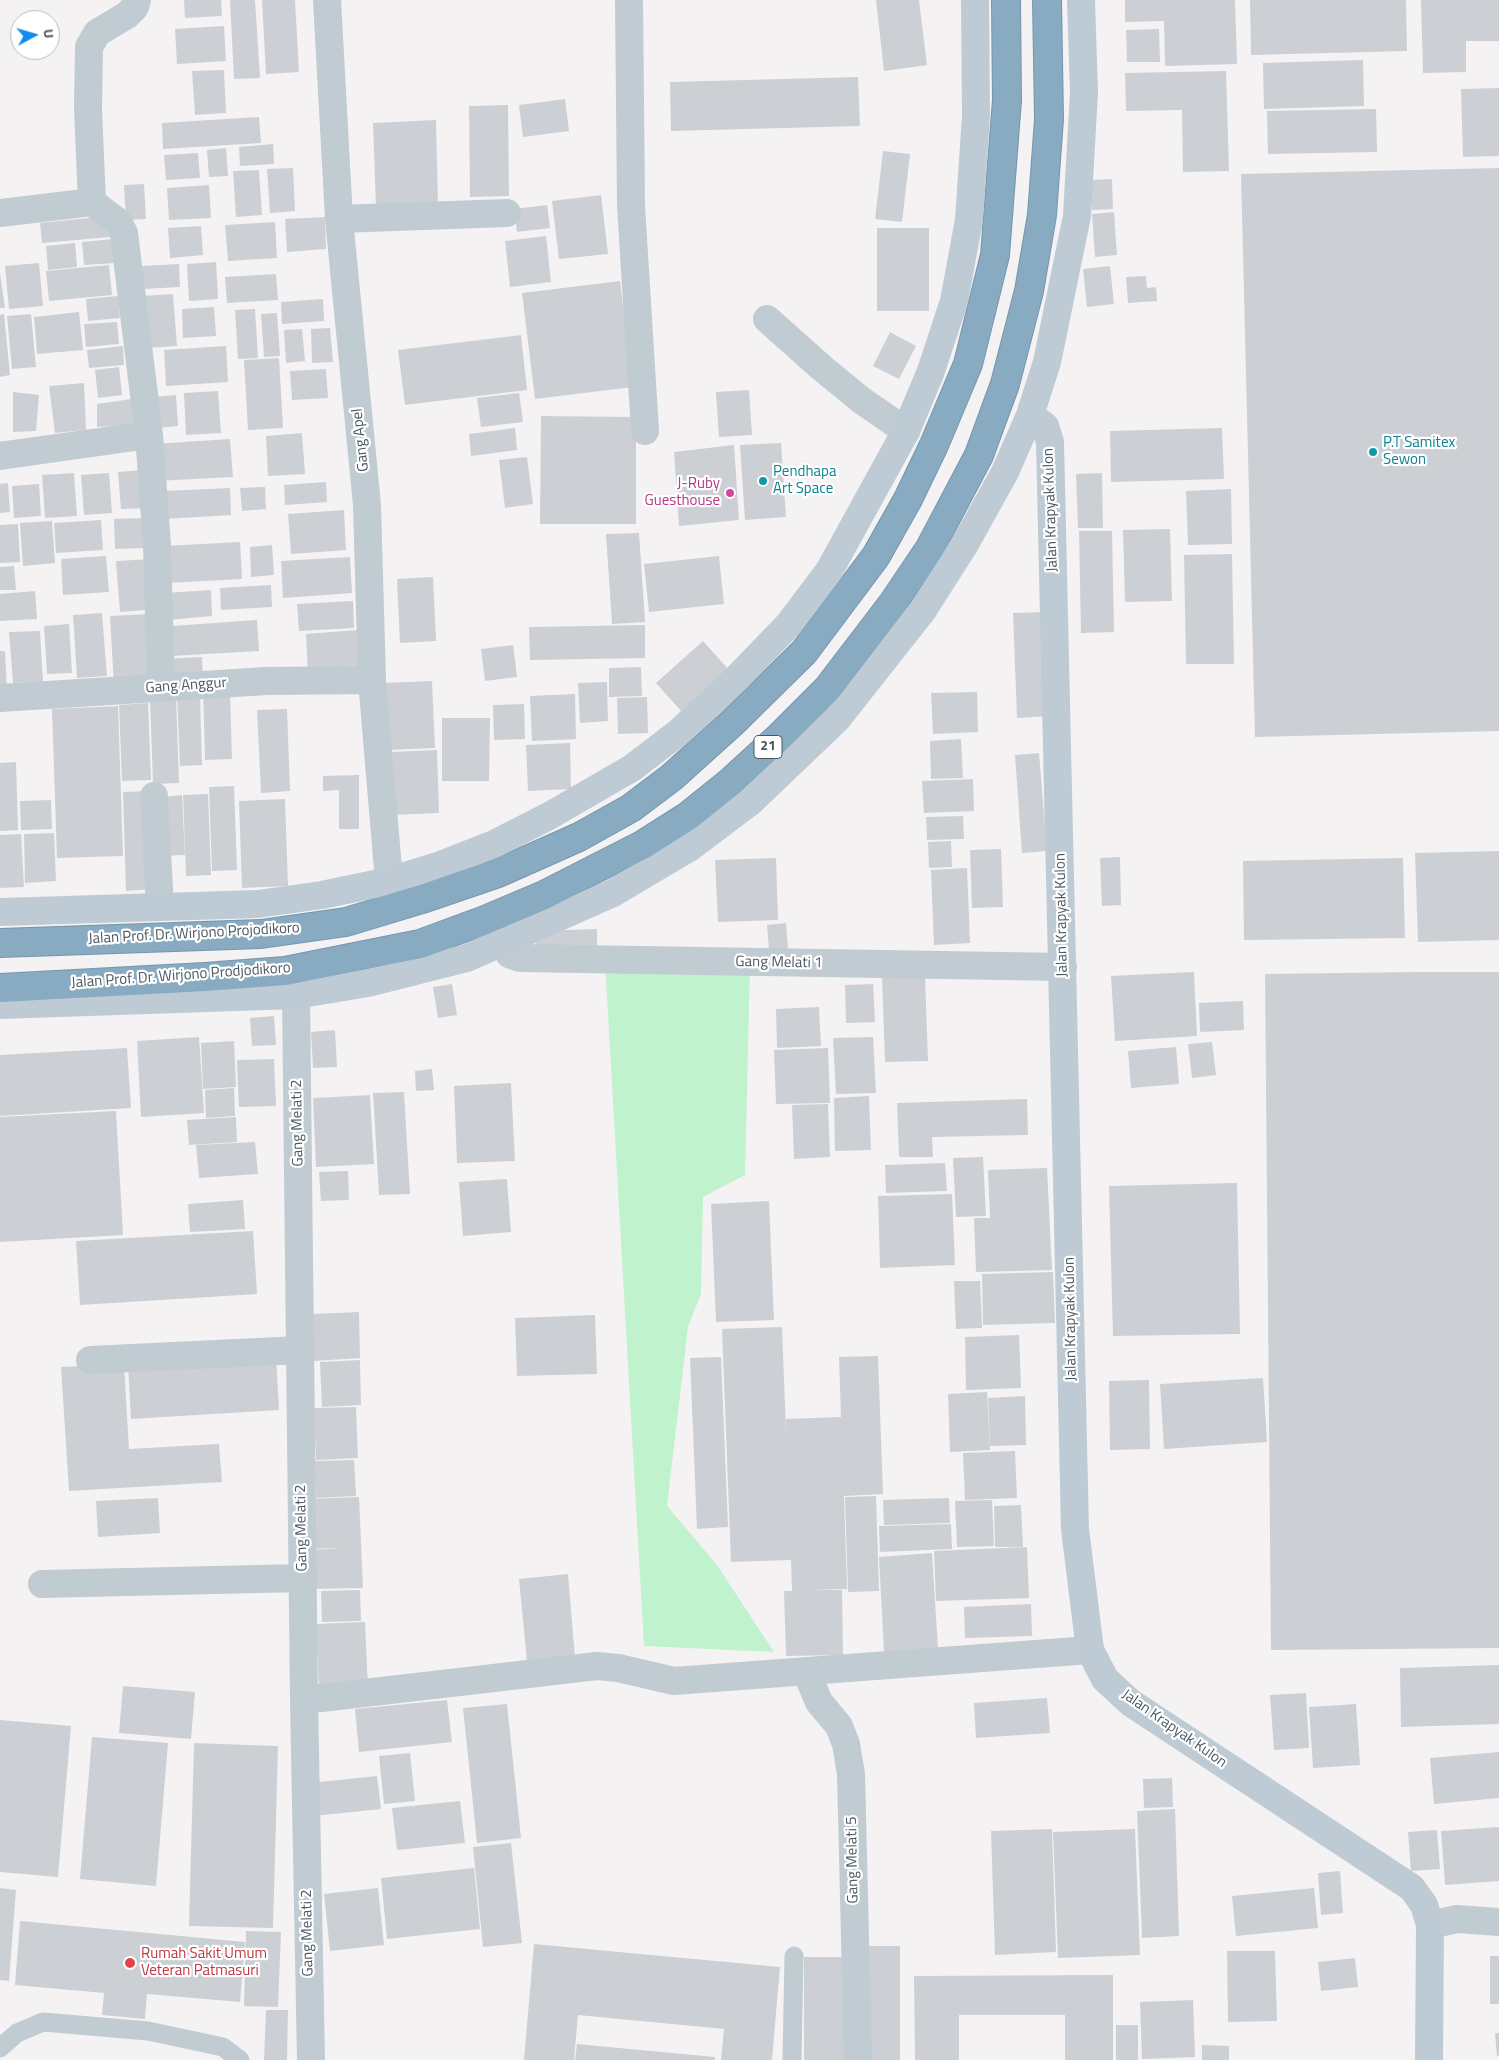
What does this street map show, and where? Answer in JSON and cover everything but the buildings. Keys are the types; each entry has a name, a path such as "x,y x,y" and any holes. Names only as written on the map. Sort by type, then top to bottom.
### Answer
{"highway":[{"name":"Jalan Prof. Dr. Wirjono Projodikoro","path":"0,943 261,934 356,920 498,872 579,838 631,808 672,777 733,722 804,652 876,556 908,499 934,445 968,364 995,255 1007,100 1006,0"},
{"name":"Jalan Prof. Dr. Wirjono Prodjodikoro","path":"0,988 205,977 285,970 420,944 485,920 544,895 644,844 688,816 729,783 778,738 828,688 894,603 925,556 979,455 1006,384 1029,290 1042,215 1049,119 1047,0"}],"street":[{"path":"92,202 88,109 89,46 97,33 127,15 135,7 138,0"},
{"name":"Gang Apel","path":"326,0 339,219 367,504 372,680 389,881"},
{"path":"629,0 631,206 646,431"},
{"path":"0,912 258,904 322,895 389,881 438,866 494,844 549,816 632,768 679,732 736,679 789,624 829,571 906,431 931,371 954,301 969,220 976,116 975,0"},
{"path":"0,1005 296,995 368,983 467,958 613,893 689,848 750,802 837,719 923,610 965,544 996,488 1030,415 1046,362 1077,216 1084,92 1081,0"},
{"path":"0,213 92,202 118,222 124,233 149,435 158,545 161,688"},
{"path":"339,219 506,213"},
{"path":"767,319 861,400 906,431"},
{"name":"Jalan Krapyak Kulon","path":"1030,415 1044,426 1050,442 1064,967 1075,1529 1090,1650 1105,1679 1131,1703 1412,1888 1424,1905 1430,1925 1429,2060"},
{"path":"0,456 149,435"},
{"name":"Gang Anggur","path":"0,698 266,681 372,680"},
{"path":"154,796 160,907"},
{"name":"Gang Melati 1","path":"502,943 509,954 520,958 1064,967"},
{"name":"Gang Melati 2","path":"296,995 302,1578 311,2060"},
{"path":"90,1360 300,1350"},
{"path":"42,1584 302,1578"},
{"path":"304,1700 597,1666 618,1668 674,1681 1090,1650"},
{"name":"Gang Melati 5","path":"806,1671 819,1702 838,1726 846,1744 851,1774 858,2060"},
{"path":"1430,1925 1457,1919 1499,1922"}],"lane":[{"path":"792,2060 794,1956"},
{"path":"0,2048 17,2033 43,2022 148,2031 223,2047 240,2060"}],"green space":[{"path":"605,961 750,965 745,1175 703,1197 701,1294 688,1327 667,1506 717,1565 774,1652 644,1646"}],"place":[{"name":"P.T Samitex Sewon","path":"1373,452"},
{"name":"Pendhapa Art Space","path":"763,481"},
{"name":"J-Ruby Guesthouse","path":"730,493"},
{"name":"Rumah Sakit Umum Veteran Patmasuri","path":"130,1963"}]}
